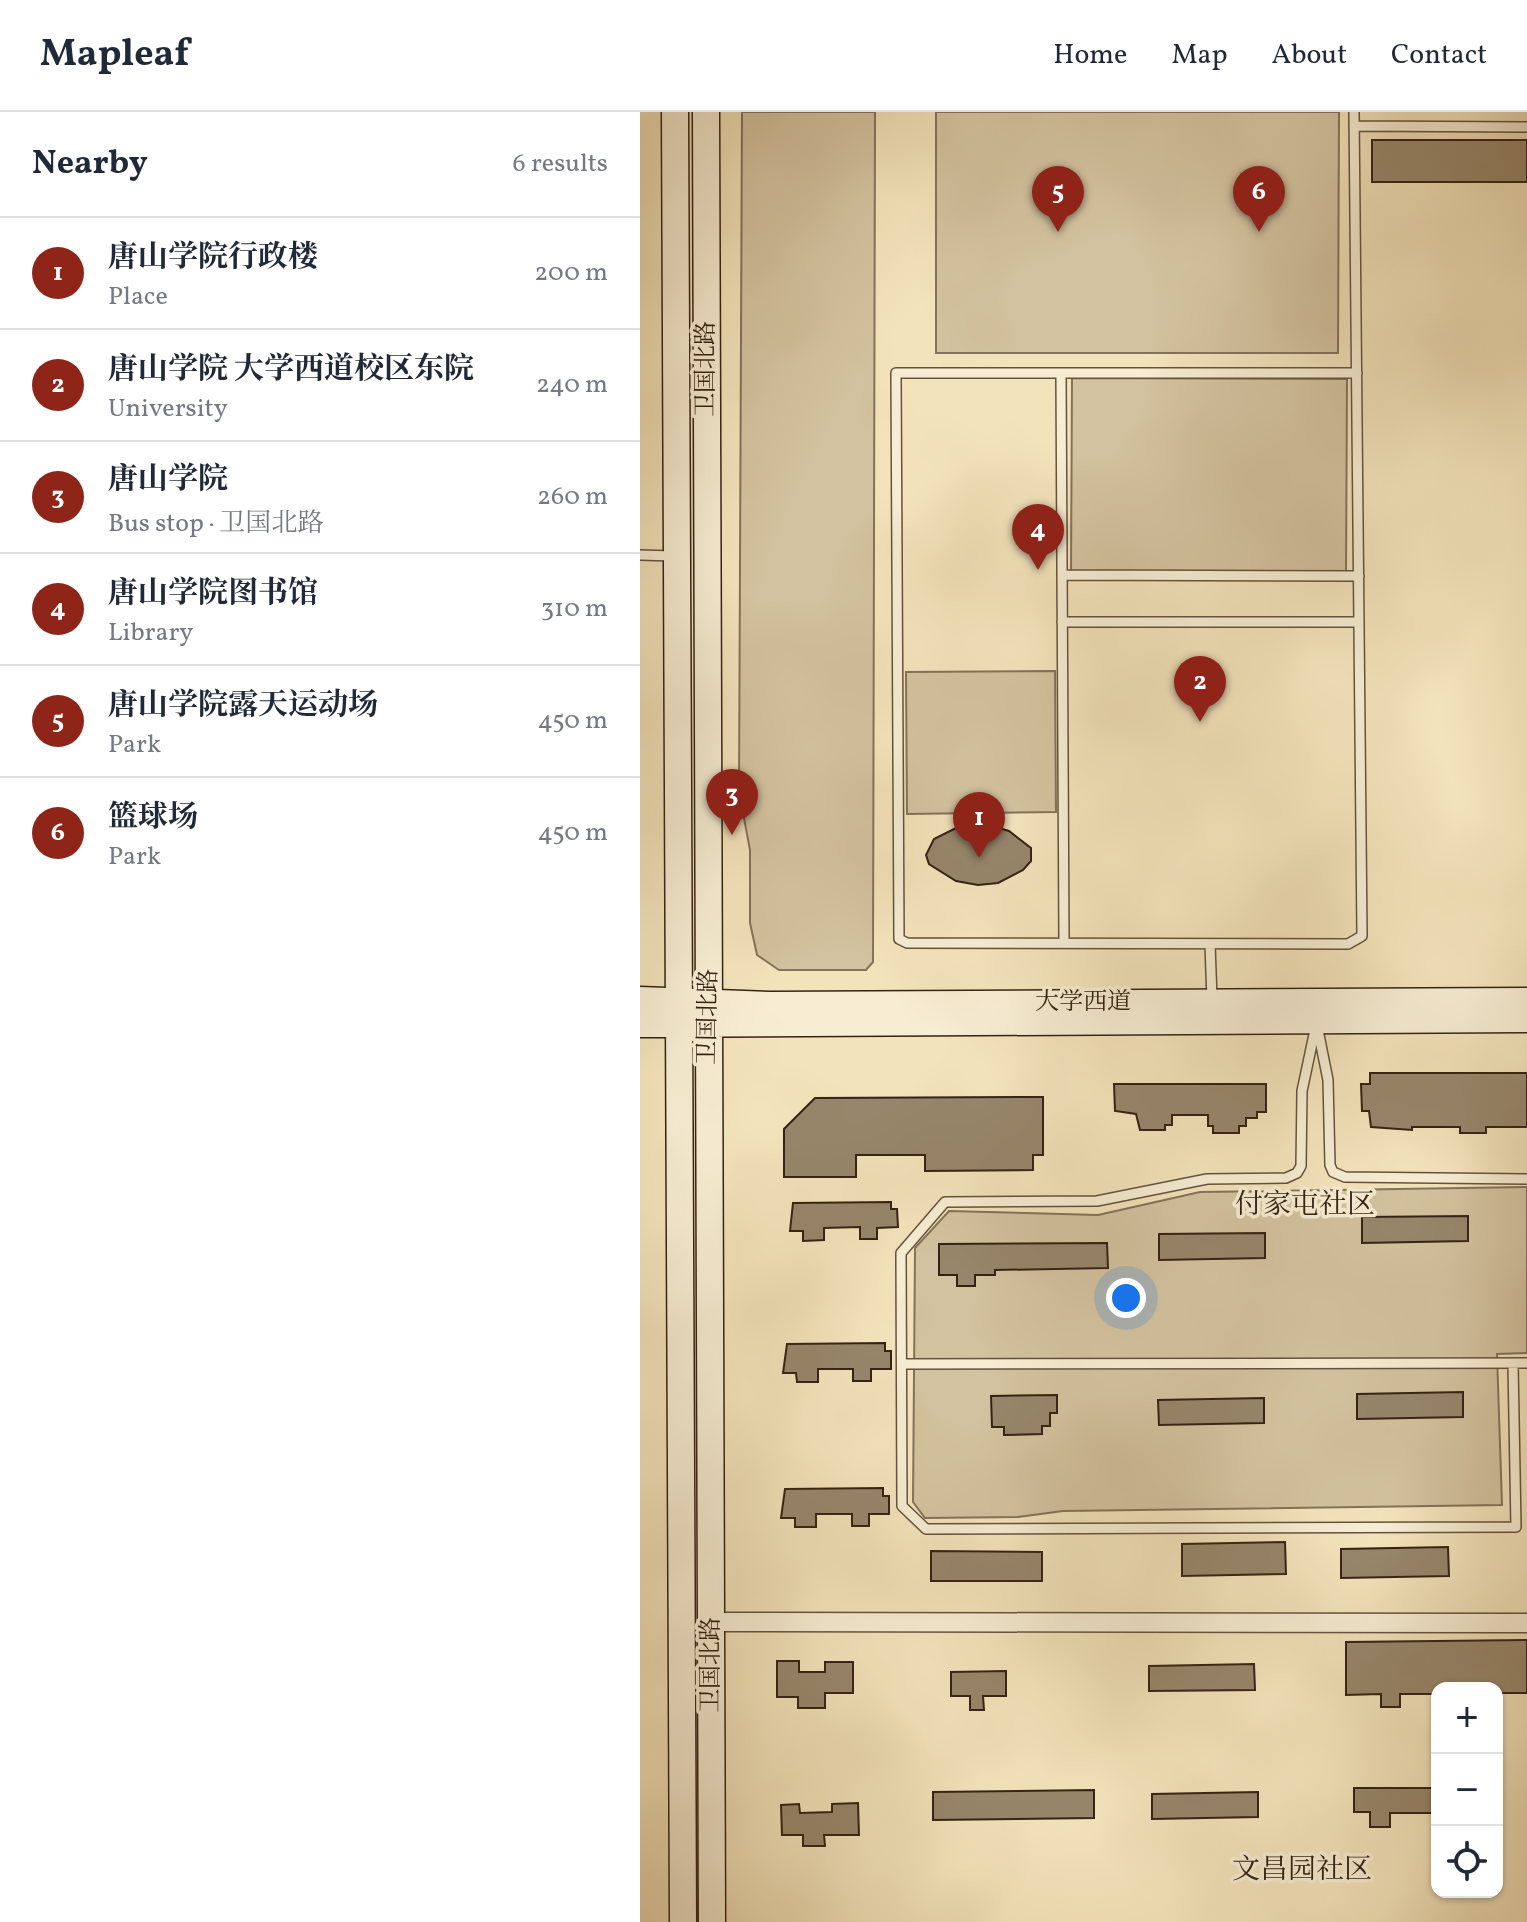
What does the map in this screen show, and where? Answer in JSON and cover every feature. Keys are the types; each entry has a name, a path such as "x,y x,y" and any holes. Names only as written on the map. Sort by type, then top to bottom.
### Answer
{"main road":[{"name":"卫国北路","path":"675,112 683,1922"},
{"name":"卫国北路","path":"706,112 712,1922"},
{"name":"大学西道","path":"640,1000 679,1014"},
{"name":"大学西道","path":"710,1014 1212,1002 1527,1001"},
{"name":"大学西道","path":"640,1024 679,1014 1317,1021 1527,1019"}],"street":[{"path":"712,1622 1527,1623"}],"lane":[{"path":"1354,112 1357,373 1359,576 1362,936 1348,944 907,943 899,939 896,373 1357,373"},
{"path":"1354,126 1527,127"},
{"path":"1061,373 1064,943"},
{"path":"640,555 676,556"},
{"path":"1062,575 1359,576"},
{"path":"1062,622 1359,622"},
{"path":"1210,944 1212,1002"},
{"path":"1317,1021 1328,1080 1330,1165 1333,1172 1345,1177 1527,1179"},
{"path":"1317,1021 1302,1091 1301,1166 1297,1173 1286,1178 1207,1179 1097,1201 945,1202 901,1253 902,1506 926,1529 1516,1527 1513,1364"},
{"path":"903,1364 1527,1363"}],"shaded area":[{"path":"742,112 875,112 873,962 866,970 779,970 757,955 750,923 750,850 739,792"},
{"path":"936,112 1339,112 1338,353 936,353"},
{"path":"1072,378 1347,379 1346,573 1071,572"},
{"path":"1055,671 1056,812 907,814 906,672"},
{"path":"1527,1187 1527,1353 1497,1354 1502,1505 1063,1511 1018,1517 925,1518 913,1502 915,1248 949,1211 1098,1215 1200,1192"}],"building":[{"path":"1372,140 1527,140 1527,182 1372,182"},
{"path":"985,824 1009,831 1031,848 1031,861 1023,870 998,883 978,885 956,881 929,864 926,855 934,839 958,827"},
{"path":"1370,1073 1527,1073 1527,1127 1486,1127 1486,1133 1460,1133 1460,1127 1412,1127 1412,1130 1371,1127 1369,1111 1362,1111 1361,1084 1370,1084"},
{"path":"1114,1084 1266,1084 1266,1112 1257,1112 1257,1118 1246,1118 1246,1126 1239,1126 1239,1133 1213,1133 1213,1126 1208,1126 1208,1115 1172,1115 1172,1125 1165,1125 1165,1130 1140,1130 1136,1114 1115,1111"},
{"path":"1043,1097 1043,1155 1033,1155 1033,1170 925,1171 925,1155 856,1155 856,1177 784,1177 784,1129 815,1098"},
{"path":"891,1202 891,1209 897,1209 898,1227 877,1228 877,1239 860,1239 860,1227 824,1228 824,1240 803,1241 803,1231 790,1231 793,1203"},
{"path":"1468,1216 1468,1241 1362,1243 1362,1217"},
{"path":"1265,1233 1265,1258 1159,1260 1159,1234"},
{"path":"1107,1243 1108,1268 995,1270 995,1275 975,1275 975,1286 957,1286 957,1275 939,1275 939,1244"},
{"path":"885,1343 885,1351 891,1351 891,1369 871,1369 871,1381 853,1381 853,1369 818,1369 818,1382 797,1382 796,1373 783,1373 787,1344"},
{"path":"1463,1392 1463,1417 1357,1419 1357,1394"},
{"path":"1057,1395 1057,1413 1050,1413 1050,1426 1042,1426 1042,1434 1004,1435 1004,1427 992,1427 991,1396"},
{"path":"1264,1398 1264,1423 1159,1425 1158,1400"},
{"path":"883,1488 883,1496 889,1496 889,1514 869,1514 869,1526 852,1526 852,1514 816,1514 816,1527 795,1527 795,1518 781,1518 785,1489"},
{"path":"1285,1542 1286,1574 1182,1576 1182,1544"},
{"path":"1448,1547 1449,1576 1341,1578 1341,1549"},
{"path":"931,1551 1042,1552 1042,1581 931,1581"},
{"path":"1527,1640 1527,1693 1503,1693 1503,1682 1431,1682 1431,1694 1400,1694 1400,1707 1381,1707 1381,1694 1346,1695 1346,1642"},
{"path":"777,1661 799,1661 799,1672 825,1672 825,1662 853,1662 853,1693 825,1693 825,1708 798,1708 798,1697 777,1697"},
{"path":"1254,1664 1255,1690 1149,1691 1149,1666"},
{"path":"1006,1671 1006,1696 983,1696 984,1710 970,1710 970,1696 951,1696 951,1672"},
{"path":"1354,1788 1431,1788 1431,1813 1390,1813 1390,1827 1370,1827 1370,1812 1354,1812"},
{"path":"1094,1790 1094,1818 933,1820 933,1792"},
{"path":"1258,1792 1258,1817 1152,1819 1152,1794"},
{"path":"858,1803 859,1835 824,1835 825,1846 803,1846 803,1835 782,1835 781,1805 799,1804 800,1813 832,1812 832,1804"}],"place":[{"name":"唐山学院露天运动场","path":"1058,232"},
{"name":"篮球场","path":"1259,232"},
{"name":"唐山学院图书馆","path":"1038,570"},
{"name":"唐山学院 大学西道校区东院","path":"1200,722"},
{"name":"唐山学院","path":"732,835"},
{"name":"唐山学院行政楼","path":"979,858"}],"district":[{"name":"付家屯社区","path":"1305,1205"},
{"name":"文昌园社区","path":"1302,1870"}]}
